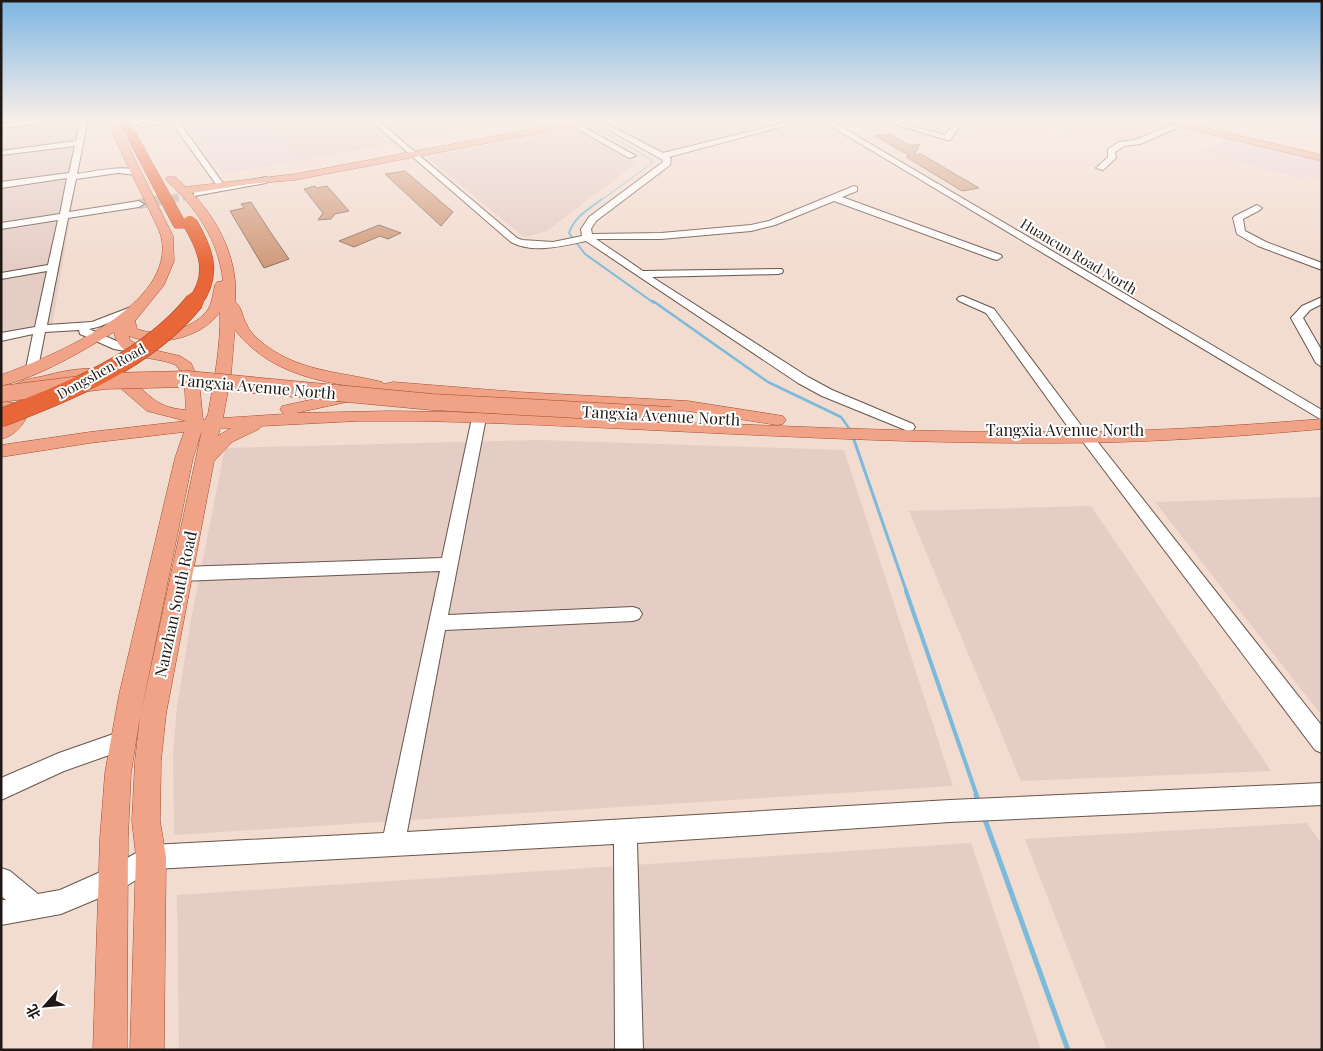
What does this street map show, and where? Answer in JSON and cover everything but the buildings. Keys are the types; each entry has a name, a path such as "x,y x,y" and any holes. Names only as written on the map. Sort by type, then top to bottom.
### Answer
{"highway":[{"name":"Dongshen Road","path":"1,418 68,390 115,366 158,338 182,317 200,295 208,273 206,256 150,168"},
{"name":"Dongshen Road","path":"1,411 40,396 99,367 151,333 173,314 189,293 196,273 195,257 169,175"},
{"path":"143,199 154,176"}],"main road":[{"path":"131,348 123,342 121,331 132,314 160,282 165,274 170,256 167,236 143,199 135,168"},
{"path":"184,190 295,177 338,168"},
{"name":"Nanzhan South Road","path":"110,1050 115,810 122,741 194,459 214,419 227,344 227,310 230,294 225,258 196,199 169,175"},
{"path":"196,199 270,180"},
{"path":"132,314 130,331 154,337 185,330 205,320 214,310 217,302 223,278 225,258"},
{"path":"230,294 236,319 245,333 262,348 283,362 327,377 429,391 712,408 777,420"},
{"path":"1,382 68,351 132,314"},
{"path":"68,351 79,342 81,337 80,332 70,329"},
{"name":"Nanzhan South Road","path":"131,348 171,358 183,362 187,366 191,375 194,420 190,442 194,459 180,574 159,681 148,761 146,820 151,857 147,1050"},
{"path":"1,382 91,373 110,376 126,384 143,401 159,410 194,420"},
{"path":"1,394 63,376"},
{"name":"Tangxia Avenue North","path":"1,394 105,381 188,379 217,380 432,402 795,420 861,430 1143,437 1322,424"},
{"path":"140,430 158,432 175,438 194,459 214,449 236,433 281,415 393,387"},
{"path":"281,415 341,407 429,391"},
{"path":"456,418 448,411 448,403 456,397 470,394"},
{"path":"1,406 13,408 20,414 16,423 1,434"},
{"name":"Tangxia Avenue North","path":"1,451 194,420 281,415 479,418 813,433 908,427 1083,435 1322,416"}],"street":[{"path":"32,368 73,168"},
{"path":"1,185 111,168"},
{"path":"209,168 222,186"},
{"path":"429,168 514,240 529,244 553,244 582,238 661,236 756,227 772,223 854,189"},
{"path":"582,238 592,220 660,168"},
{"name":"Huancun Road North","path":"905,168 1322,416"},
{"path":"72,175 118,171 137,173"},
{"path":"835,198 997,256"},
{"path":"1,226 64,216 143,199"},
{"path":"1257,208 1238,218 1240,232 1253,240 1322,266"},
{"path":"582,238 599,247 803,380 827,393 908,427"},
{"path":"1,276 53,267"},
{"path":"640,274 778,271"},
{"path":"963,299 990,311 1083,435 1322,743"},
{"path":"1322,300 1306,308 1297,318 1322,363"},
{"path":"1,337 40,329 70,329 132,314"},
{"path":"70,329 96,336 118,346 131,348"},
{"path":"393,844 479,418"},
{"path":"180,574 450,564"},
{"path":"438,623 633,614"},
{"path":"1,789 58,763 122,741"},
{"path":"1,914 61,902 114,879 151,857 624,832 950,811 1322,794"},
{"path":"624,832 629,1050"},
{"path":"1,880 35,907"}],"shaded area":[{"path":"1,168 79,168 51,331 1,341"},
{"path":"218,168 257,168 223,174"},
{"path":"440,168 629,168 547,231 524,237"},
{"path":"1262,168 1322,168 1322,180 1307,176 1303,179"},
{"path":"539,440 844,450 953,786 174,835 173,753 177,707 192,614 225,448"},
{"path":"1322,497 1322,716 1155,502"},
{"path":"1091,506 1271,771 1021,781 909,511"},
{"path":"1307,823 1322,845 1322,1050 1107,1050 1025,839"},
{"path":"971,843 1041,1050 179,1050 177,895"}],"waterway":[{"path":"600,201 645,168"},
{"path":"602,199 574,222 569,233 585,254 654,303"},
{"path":"653,301 768,382 841,417 851,431"},
{"path":"853,437 907,593"},
{"path":"906,591 977,796"},
{"path":"976,795 979,802"},
{"path":"984,817 1068,1050"}],"tunnel":[{"path":"159,201 197,194"},
{"path":"139,204 166,199"}]}
